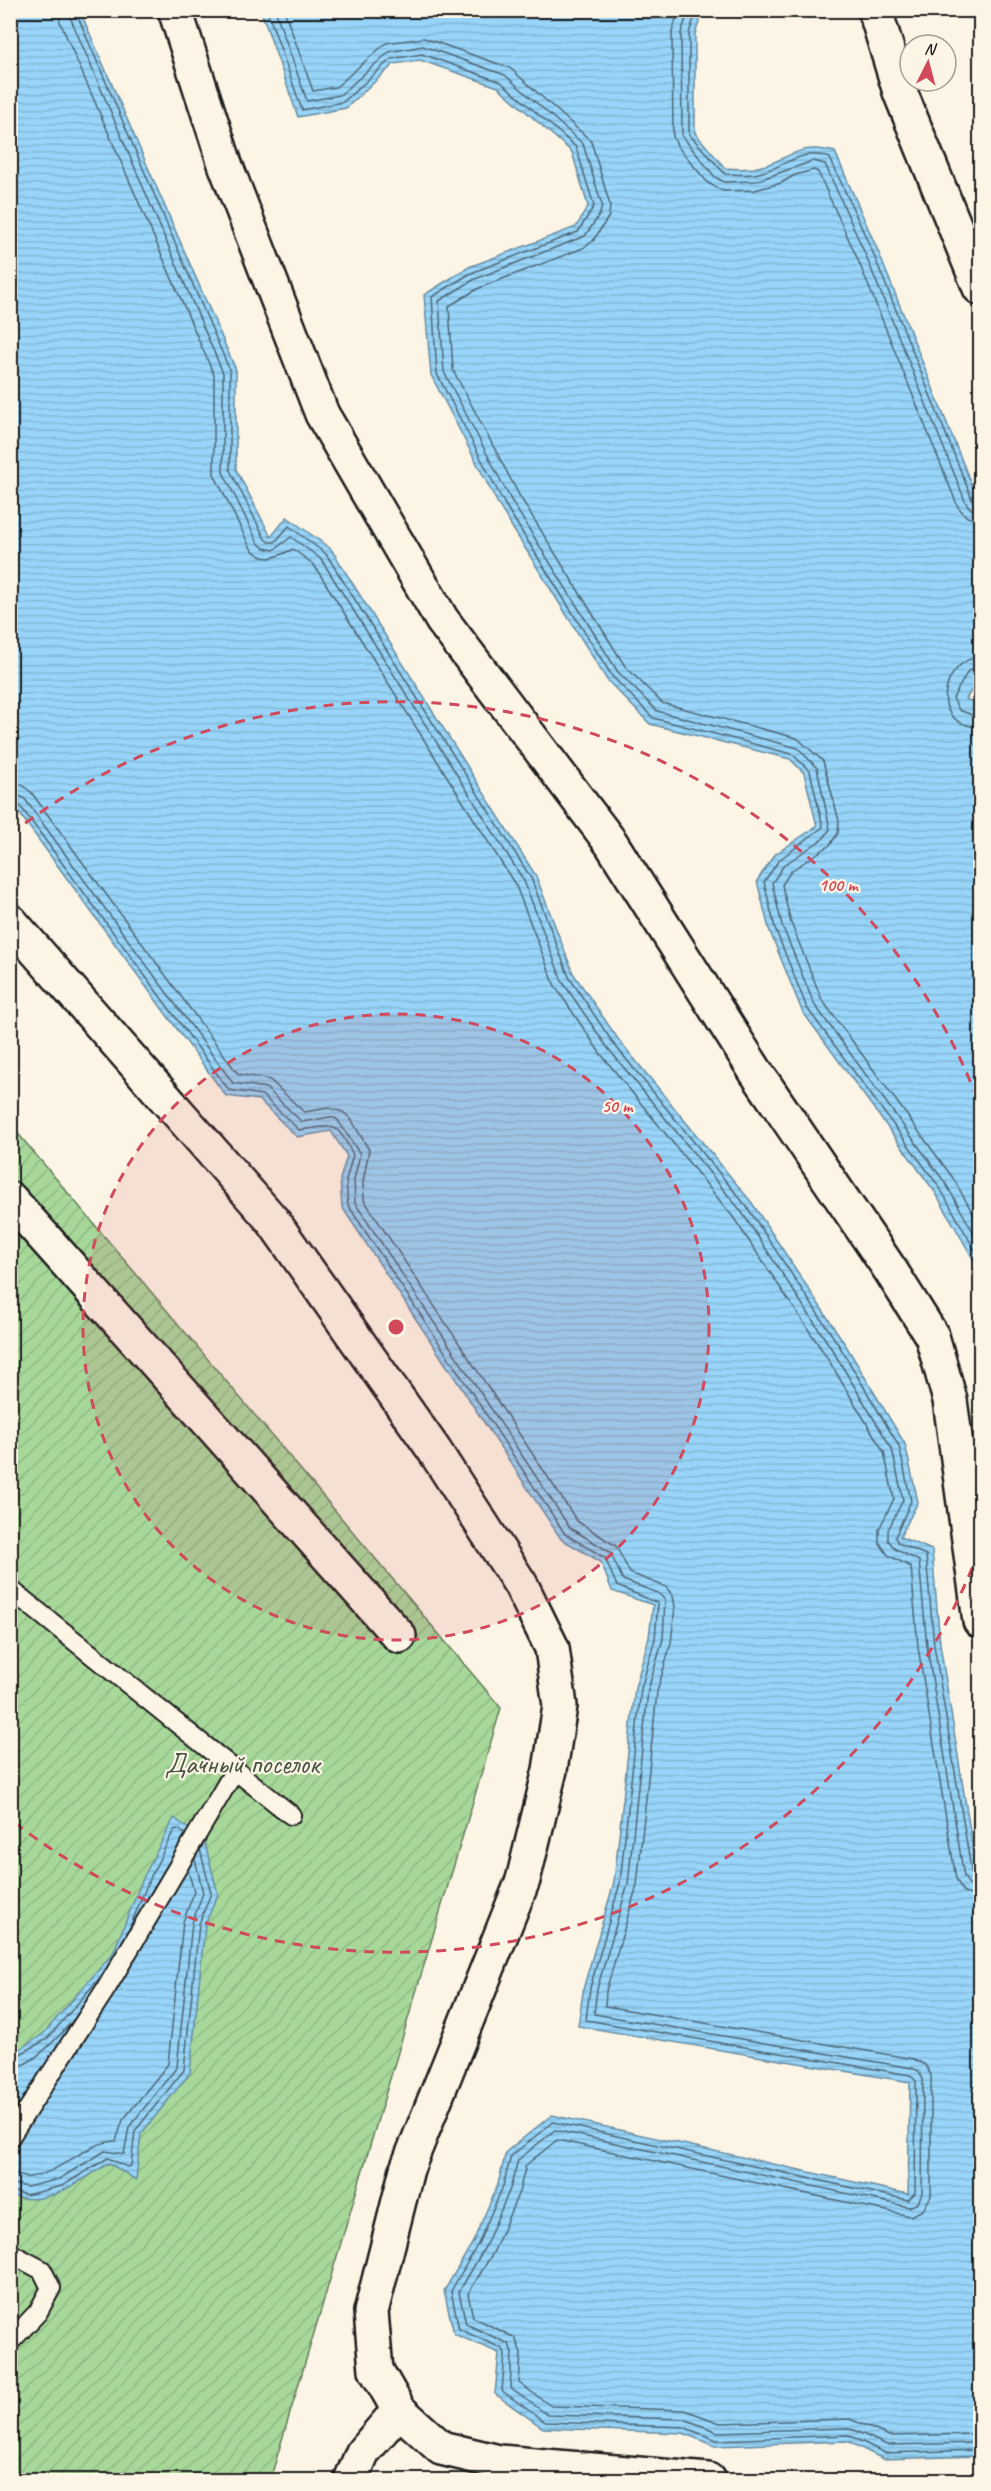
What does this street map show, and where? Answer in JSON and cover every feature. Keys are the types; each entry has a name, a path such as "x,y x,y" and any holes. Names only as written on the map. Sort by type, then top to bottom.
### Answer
{"street":[{"path":"175,10 225,164 322,414 442,620 611,843 756,1072 891,1271 932,1336 950,1400 981,1621"},
{"path":"875,10 900,92 981,288"},
{"path":"10,921 273,1221 440,1460 521,1585 552,1648 560,1706 550,1770 523,1880 407,2169 371,2312 376,2370 399,2410 441,2448 499,2462 708,2481"},
{"path":"10,1199 399,1636"},
{"path":"351,2481 363,2451 399,2410"}],"lane":[{"path":"10,1589 291,1815"},
{"path":"10,2138 107,1987 235,1770"},
{"path":"10,2253 42,2270 51,2288 38,2312 10,2342"}],"green space":[{"name":"Дачный поселок","path":"10,1124 501,1708 270,2480 11,2480"}],"water":[{"path":"10,11 80,11 236,370 236,469 271,537 287,517 331,549 536,876 573,973 618,1039 752,1203 845,1344 905,1444 918,1502 900,1537 932,1550 940,1644 980,1893 980,2135 978,2136 980,2140 980,2456 883,2459 847,2441 715,2446 683,2433 543,2428 495,2394 499,2353 454,2334 444,2291 473,2242 498,2184 506,2152 552,2115 908,2194 910,2082 578,2026 584,1986 614,1882 635,1688 649,1637 653,1605 612,1591 601,1562 561,1539 342,1207 340,1179 347,1156 331,1131 297,1137 259,1100 226,1096 11,802"},
{"path":"261,11 703,11 695,34 695,133 725,168 754,168 810,149 835,152 878,251 980,506 980,676 966,699 980,705 980,1271 935,1192 802,1011 769,929 757,881 774,855 817,826 804,773 790,759 650,724 607,680 499,506 431,375 424,295 469,267 576,227 588,206 572,152 498,87 420,60 394,64 346,108 298,117"},
{"path":"174,1818 204,1840 218,1894 205,1925 190,2073 141,2134 136,2180 109,2163 74,2185 49,2196 24,2198 11,2195 10,2056 43,2034 113,1953 144,1876"}]}
